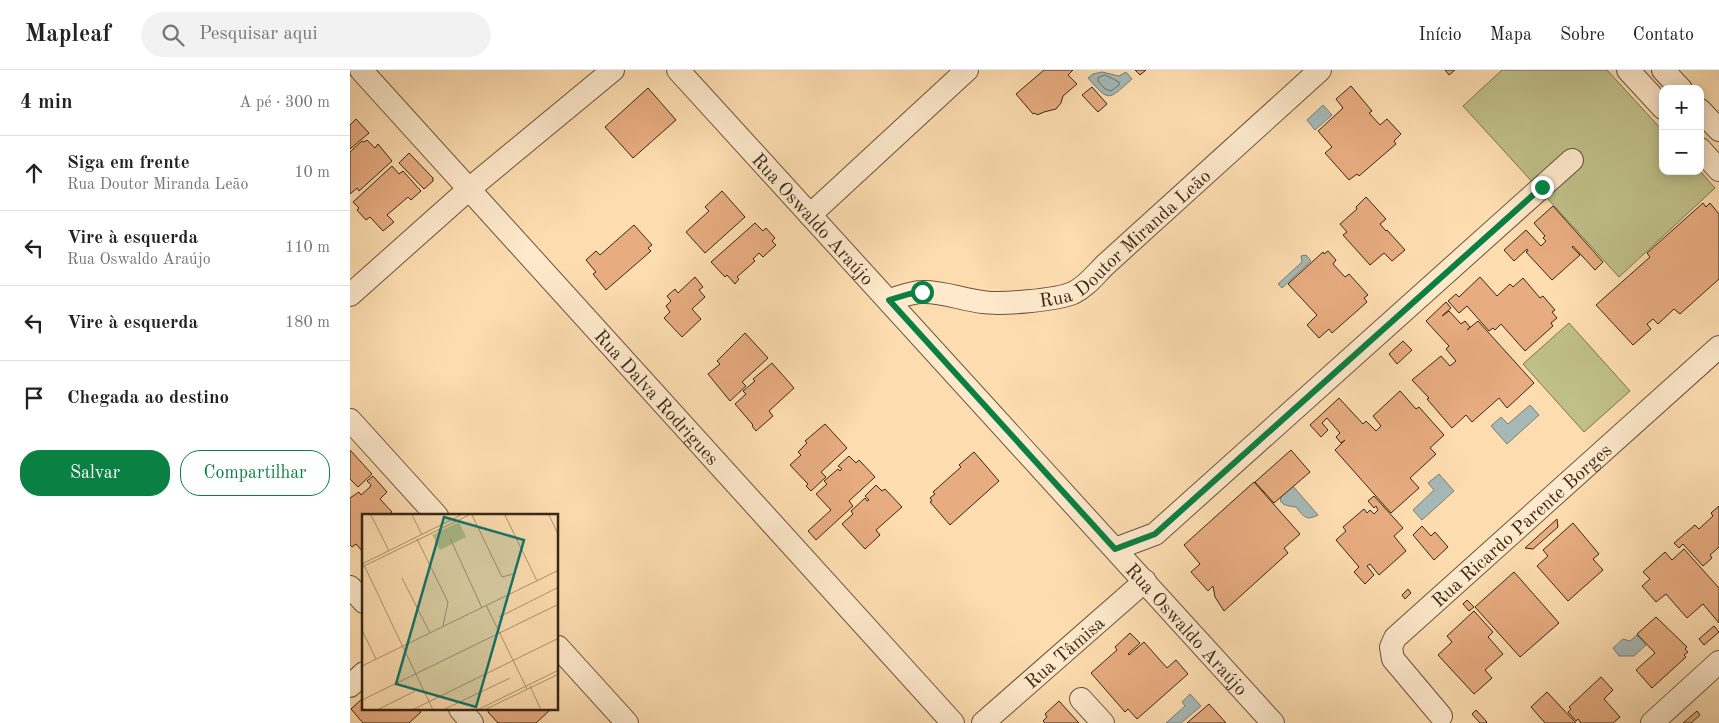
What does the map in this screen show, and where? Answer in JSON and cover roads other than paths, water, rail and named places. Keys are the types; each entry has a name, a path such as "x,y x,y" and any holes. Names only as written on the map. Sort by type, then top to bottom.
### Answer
{"street":[{"name":"Rua Dalva Rodrigues","path":"361,70 953,723"},
{"path":"350,295 469,189 614,70"},
{"name":"Rua Oswaldo Araújo","path":"678,70 1273,723"},
{"path":"810,215 967,70"},
{"name":"Rua Doutor Miranda Leão","path":"889,300 922,292 984,302 1012,302 1073,293 1083,287 1320,70"},
{"path":"1628,70 1659,104"},
{"path":"1663,70 1677,85"},
{"path":"1704,114 1719,130"},
{"path":"1704,153 1719,169"},
{"path":"1115,549 1155,534 1572,160"},
{"name":"Rua Ricardo Parente Borges","path":"1441,716 1393,659 1391,647 1395,638 1719,347"},
{"path":"350,420 435,514"},
{"name":"Rua Tâmisa","path":"983,723 1145,581"},
{"path":"350,587 362,600"},
{"path":"559,648 627,723"},
{"path":"1652,723 1719,662"},
{"path":"350,686 362,676"},
{"path":"1081,699 1103,723"},
{"path":"461,710 472,723"}],"water":[{"path":"1102,72 1119,76 1126,72 1132,79 1113,95 1109,96 1101,92 1088,78 1093,74"},
{"path":"1323,105 1332,115 1315,130 1307,120"},
{"path":"1306,255 1311,261 1282,288 1278,284 1302,262 1301,256"},
{"path":"1530,405 1539,415 1507,444 1491,426 1501,417 1508,424"},
{"path":"1439,474 1454,491 1422,520 1413,510 1434,490 1428,483"},
{"path":"1291,484 1318,515 1308,518 1296,507 1281,502 1281,496"},
{"path":"1637,635 1646,645 1634,656 1619,656 1613,648 1623,639 1630,641"},
{"path":"1190,694 1201,706 1181,723 1166,723 1185,706 1182,702"}]}
